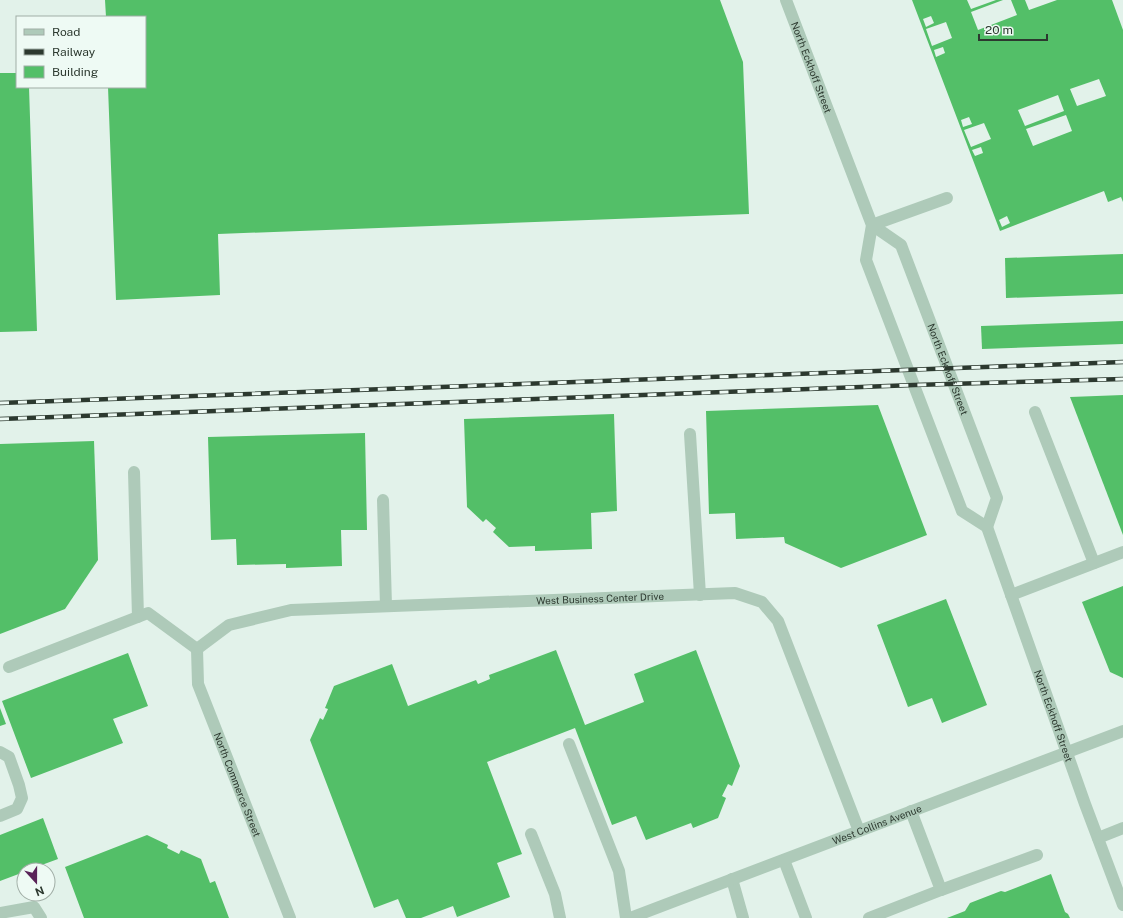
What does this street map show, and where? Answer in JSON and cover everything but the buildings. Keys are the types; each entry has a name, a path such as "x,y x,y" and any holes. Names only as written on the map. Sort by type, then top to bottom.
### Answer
{"street":[{"name":"North Eckhoff Street","path":"786,0 872,225 901,245 997,498 987,527 1123,904"},
{"path":"947,198 872,225 866,260 962,511 987,527"},
{"path":"1035,412 1094,563"},
{"path":"690,434 700,595"},
{"path":"134,472 138,617"},
{"path":"383,500 386,606"},
{"path":"1011,595 1123,552"},
{"name":"West Business Center Drive","path":"197,649 230,625 291,610 735,594 762,602 778,621 859,831"},
{"path":"9,667 148,613 197,649"},
{"name":"North Commerce Street","path":"197,649 198,684 290,918"},
{"name":"West Collins Avenue","path":"630,918 1123,732"},
{"path":"570,744 619,871 626,918"},
{"path":"0,752 9,757 22,798 17,809 0,816"},
{"path":"911,811 942,890"},
{"path":"1098,838 1123,828"},
{"path":"531,834 555,894 560,918"},
{"path":"869,918 1037,855"},
{"path":"784,860 806,918"},
{"path":"732,879 743,918"},
{"path":"0,913 34,907 41,918"}],"railway":[{"path":"0,403 1123,362"},
{"path":"0,419 914,385 1123,379"}]}
